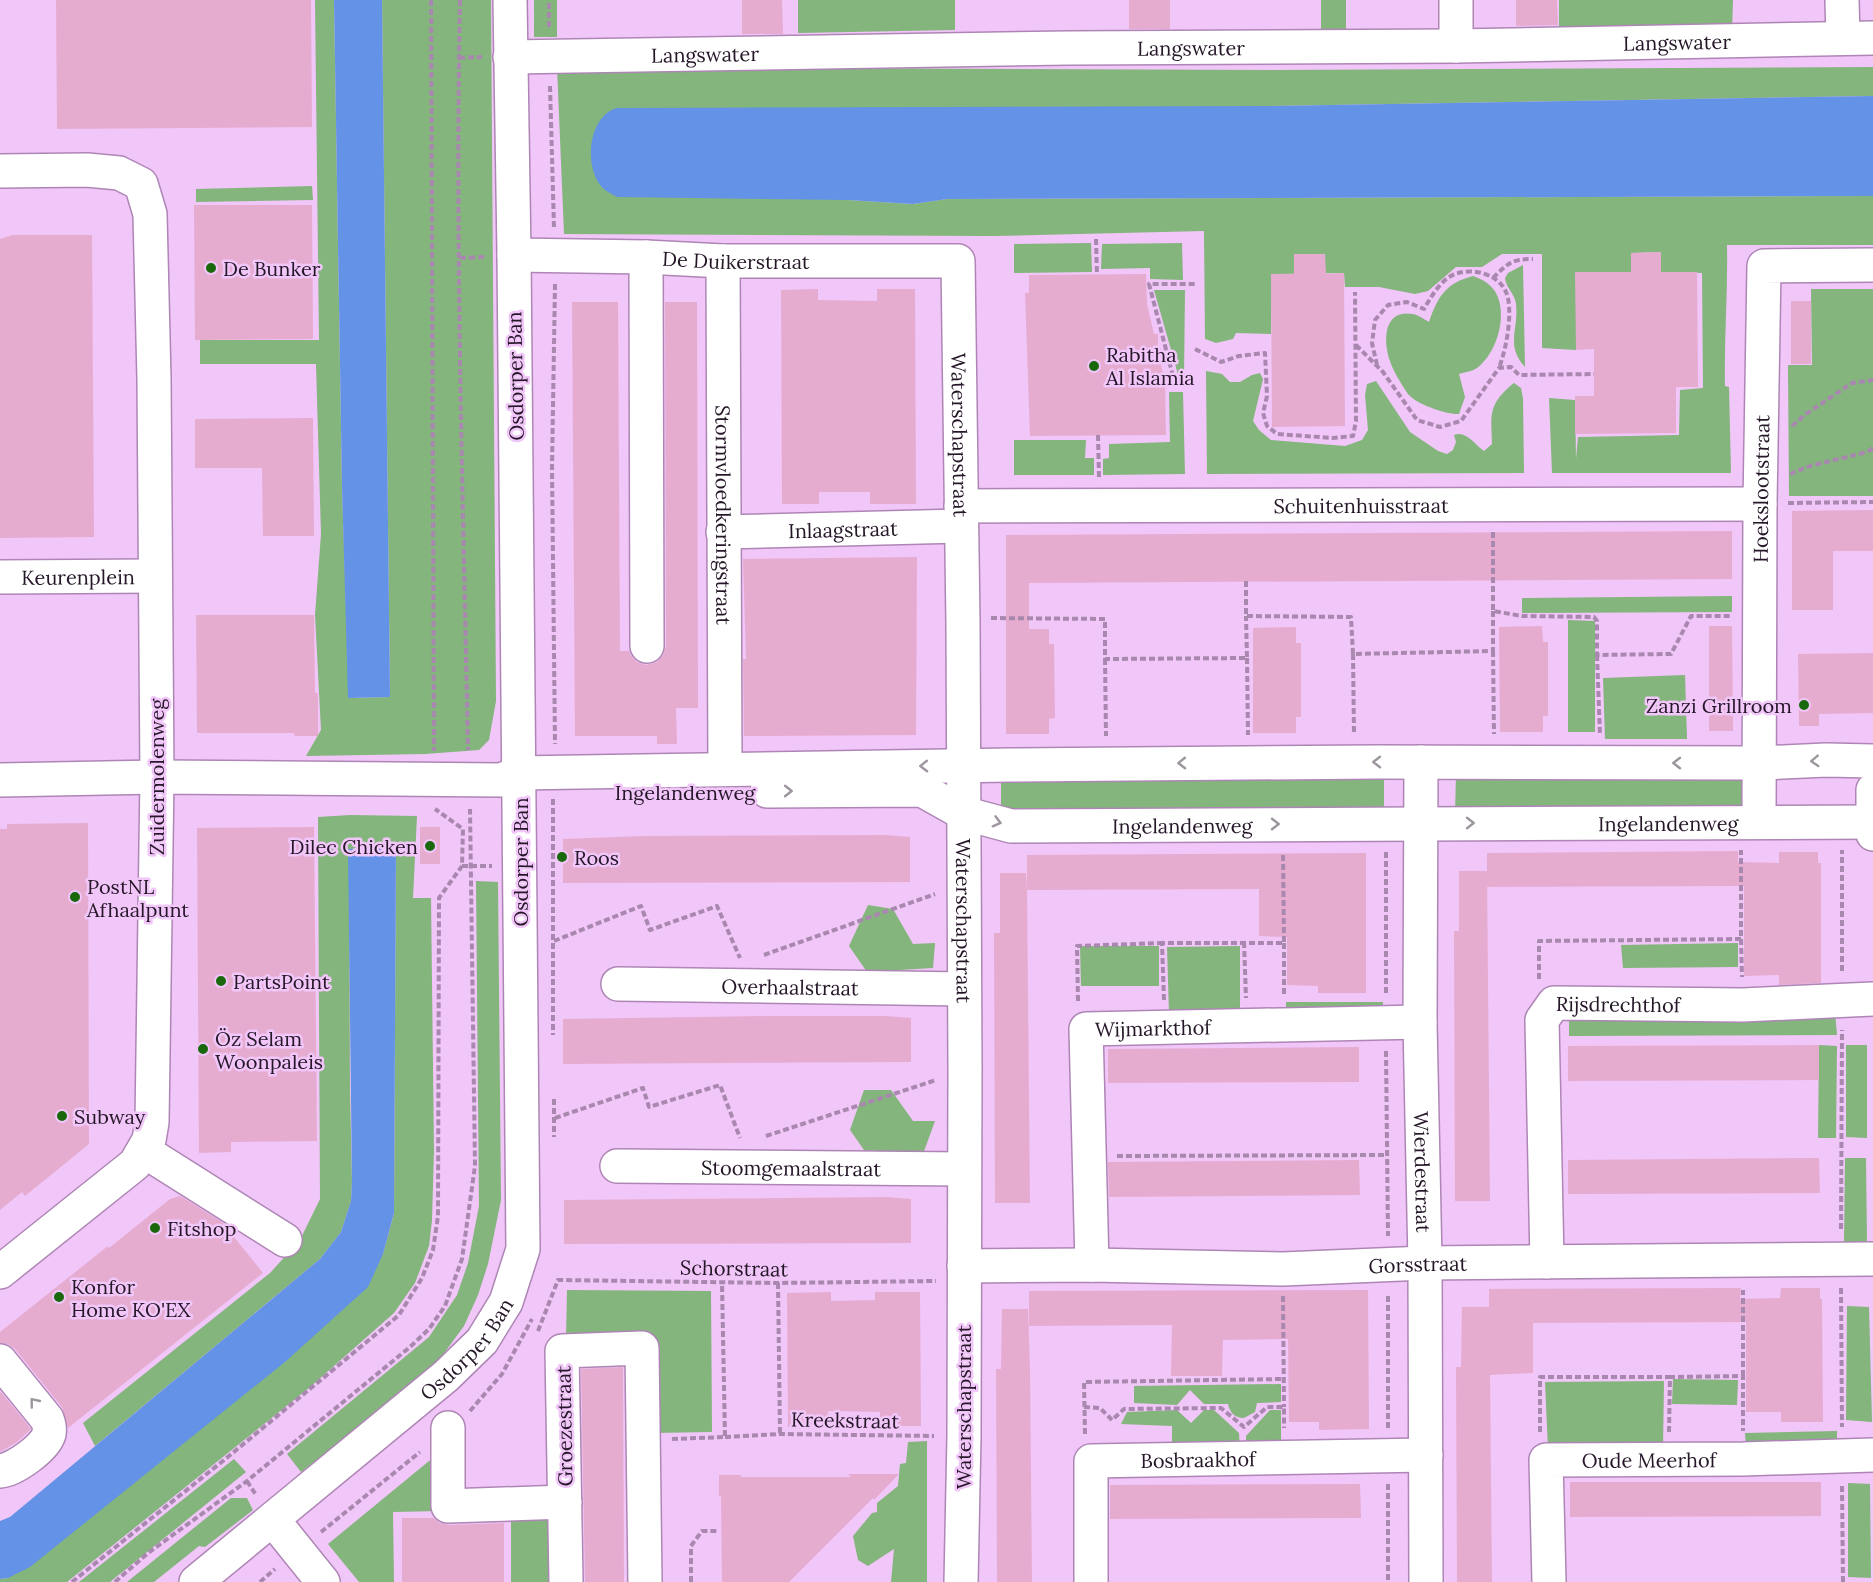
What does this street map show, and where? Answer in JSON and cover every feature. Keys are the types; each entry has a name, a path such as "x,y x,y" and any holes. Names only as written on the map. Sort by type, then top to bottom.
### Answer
{"street":[{"name":"Osdorper Ban","path":"196,1582 446,1376 482,1341 506,1302 522,1249 513,782 514,255 510,0"},
{"path":"1456,0 1456,46"},
{"path":"1842,0 1858,38"},
{"name":"Langswater","path":"510,57 1069,48 1456,46 1858,38"},
{"name":"Zuidermolenweg","path":"0,171 87,170 119,173 141,184 150,214 157,777 150,1140 135,1164 0,1272"},
{"name":"De Duikerstraat","path":"514,255 723,261 958,261"},
{"path":"646,257 647,646"},
{"name":"Stormvloedkeringstraat","path":"723,261 725,769"},
{"name":"Waterschapstraat","path":"958,261 963,618 965,1070 964,1436 961,1582"},
{"name":"Hoekslootstraat","path":"1750,822 1748,763 1761,616 1760,504 1764,266 1873,265"},
{"name":"Schuitenhuisstraat","path":"961,516 1493,504 1760,504"},
{"name":"Inlaagstraat","path":"723,532 961,516"},
{"name":"Keurenplein","path":"0,578 155,576"},
{"name":"Ingelandenweg","path":"513,782 725,769 1354,762 1873,761"},
{"name":"Wierdestraat","path":"1421,762 1420,1022 1425,1263 1426,1582"},
{"name":"Ingelandenweg","path":"157,777 434,778 513,782 922,790 963,813 1011,826 1750,822 1865,825"},
{"path":"0,780 157,777"},
{"path":"1865,825 1873,790"},
{"name":"Overhaalstraat","path":"618,984 964,989"},
{"name":"Rijsdrechthof","path":"1547,1262 1542,1020 1554,1003 1743,1005 1857,1000"},
{"name":"Wijmarkthof","path":"1092,1265 1086,1029 1420,1022"},
{"path":"144,1151 285,1240"},
{"name":"Stoomgemaalstraat","path":"618,1166 964,1169"},
{"name":"Gorsstraat","path":"964,1274 1092,1265 1283,1269 1425,1263 1873,1259"},
{"name":"Groezestraat","path":"566,1582 562,1351 642,1348 644,1440"},
{"path":"0,1361 47,1419 49,1435 16,1466 0,1471"},
{"path":"448,1428 448,1506 565,1502"},
{"path":"644,1440 645,1582"},
{"name":"Bosbraakhof","path":"1091,1461 1426,1455"},
{"name":"Oude Meerhof","path":"1546,1460 1743,1459 1857,1455"},
{"path":"1546,1460 1549,1582"},
{"path":"1090,1582 1091,1461"},
{"path":"273,1520 323,1582"}],"path":[{"path":"72,1582 399,1315 422,1278 433,1250 438,1215 439,898 462,867 463,830 433,807 431,0"},
{"path":"116,1582 148,1552 247,1481 410,1347 429,1329 445,1306 462,1259 475,1166 460,258 460,0"},
{"path":"1096,239 1097,275"},
{"path":"1492,278 1516,259 1533,260"},
{"path":"1355,345 1377,366 1417,420 1440,427 1461,421 1499,368 1505,352 1508,297 1486,273 1470,272 1454,274 1432,295 1424,309 1407,302 1388,305 1375,320 1372,343 1377,366"},
{"path":"1194,385 1175,384 1149,284 1195,284"},
{"path":"1195,349 1221,362 1239,356 1265,353 1267,396 1263,413 1267,426 1277,434 1333,438 1353,436 1356,422 1355,292"},
{"path":"1499,368 1511,367 1519,375 1594,374"},
{"path":"1761,453 1806,414 1830,397 1852,383 1873,380"},
{"path":"1098,435 1099,484"},
{"path":"1760,504 1785,476 1810,466 1867,452 1873,448"},
{"path":"1760,504 1873,502"},
{"path":"1493,504 1495,762"},
{"path":"1246,581 1248,763"},
{"path":"1493,611 1522,616 1594,616 1597,621 1601,763"},
{"path":"1597,655 1671,654 1691,615 1761,616"},
{"path":"1246,616 1351,617 1354,762"},
{"path":"963,618 1105,619 1106,764"},
{"path":"1353,654 1493,651"},
{"path":"1105,659 1247,658"},
{"path":"1743,1005 1741,939 1750,822"},
{"path":"1282,824 1284,999 1295,999"},
{"path":"1386,824 1389,1582"},
{"path":"1843,1582 1857,1455 1841,1259 1865,825"},
{"path":"753,959 963,884"},
{"path":"554,941 641,906 650,930 717,906 742,963"},
{"path":"1550,1009 1540,992 1539,941 1741,939"},
{"path":"1245,942 1247,1025"},
{"path":"1162,943 1164,1027"},
{"path":"1086,1029 1078,1015 1077,945 1284,943"},
{"path":"764,1137 965,1070"},
{"path":"555,1118 644,1088 649,1107 720,1085 742,1144"},
{"path":"1089,1156 1386,1155"},
{"path":"1743,1260 1743,1459"},
{"path":"1283,1269 1284,1458"},
{"name":"Schorstraat","path":"538,1331 558,1280 778,1283 964,1274"},
{"path":"722,1283 725,1437"},
{"path":"778,1283 780,1434"},
{"path":"1546,1460 1540,1448 1540,1377 1743,1376"},
{"path":"1669,1459 1670,1377"},
{"path":"1091,1461 1085,1452 1084,1382 1283,1379"},
{"path":"1084,1407 1100,1408 1112,1420 1124,1409 1221,1408 1244,1427 1267,1407 1284,1407"},
{"name":"Kreekstraat","path":"644,1440 780,1434 964,1436"},
{"path":"691,1582 690,1546 702,1531 718,1531"}],"green space":[{"path":"315,0 334,0 342,486 349,698 390,697 382,0 491,0 496,701 489,740 479,750 425,754 306,756 321,730 315,615 321,534 316,364 200,364 200,340 319,340"},
{"path":"534,0 557,0 557,37 534,37"},
{"path":"798,0 955,0 955,30 798,33"},
{"path":"1321,0 1346,0 1346,31 1321,31"},
{"path":"1559,0 1733,0 1732,33 1559,34"},
{"path":"557,67 1270,70 1873,67 1873,96 1270,106 848,200 913,204 947,199 1873,196 1873,245 1727,245 1725,386 1729,387 1731,473 1552,473 1549,398 1575,400 1576,459 1578,437 1679,435 1680,390 1703,388 1702,273 1661,272 1660,252 1631,253 1631,272 1576,272 1576,350 1542,348 1542,254 1502,254 1482,267 1456,267 1428,291 1415,294 1379,287 1345,287 1344,273 1272,274 1271,334 1236,333 1233,339 1216,343 1205,339 1204,231 993,236 564,234"},
{"path":"312,186 313,200 196,202 196,189"},
{"path":"1091,243 1092,272 1014,273 1014,244"},
{"path":"1182,243 1183,280 1150,279 1150,268 1101,269 1102,244"},
{"path":"1523,265 1525,367 1519,359 1514,344 1516,304 1505,278 1508,273"},
{"path":"1473,276 1486,282 1496,293 1501,322 1495,343 1484,361 1475,369 1459,374 1465,397 1459,414 1454,414 1424,405 1408,394 1391,365 1386,336 1391,321 1396,316 1415,315 1429,322 1444,292 1456,282"},
{"path":"1811,289 1873,289 1873,496 1789,496 1788,365 1812,365"},
{"path":"1154,290 1185,290 1184,378 1179,378"},
{"path":"1206,371 1222,374 1230,382 1240,382 1260,373 1263,379 1253,421 1259,430 1271,440 1345,446 1362,440 1368,430 1365,395 1367,384 1376,381 1410,432 1438,451 1447,454 1453,450 1456,442 1454,435 1458,434 1466,436 1484,451 1492,444 1491,425 1495,404 1514,383 1521,388 1523,398 1524,473 1207,474"},
{"path":"1169,392 1183,392 1185,474 1103,475 1103,459 1109,458 1109,444 1170,442"},
{"path":"1014,440 1086,440 1085,458 1094,458 1094,475 1014,475"},
{"path":"1732,596 1732,612 1522,613 1522,598"},
{"path":"1568,620 1595,621 1595,732 1568,732"},
{"path":"1685,675 1687,739 1605,739 1603,678"},
{"path":"1384,771 1384,815 1001,816 1001,775"},
{"path":"1456,774 1742,777 1746,797 1738,812 1455,815"},
{"path":"417,816 413,898 431,898 434,1150 432,1220 429,1246 415,1283 394,1313 309,1388 67,1582 0,1582 0,1579 8,1578 383,1254 394,1213 396,848 349,849 352,1182 351,1201 341,1232 320,1259 95,1446 83,1423 270,1273 300,1240 320,1199 318,817"},
{"path":"476,881 498,882 501,1200 488,1264 478,1295 464,1326 442,1356 419,1381 301,1472 287,1454 429,1337 457,1295 468,1263 479,1206"},
{"path":"868,905 893,909 913,944 935,943 933,968 867,972 849,946"},
{"path":"1738,943 1738,967 1623,968 1621,945"},
{"path":"1080,946 1159,946 1159,986 1081,986"},
{"path":"1240,946 1240,1015 1169,1014 1167,947"},
{"path":"1286,1002 1383,1002 1382,1015 1286,1017"},
{"path":"1835,1012 1837,1035 1569,1036 1569,1016"},
{"path":"1819,1045 1837,1046 1836,1138 1818,1138"},
{"path":"1846,1045 1867,1045 1867,1138 1846,1137"},
{"path":"864,1090 891,1090 913,1121 935,1121 923,1154 864,1150 850,1130"},
{"path":"1845,1158 1866,1158 1867,1243 1844,1244"},
{"path":"567,1290 711,1291 712,1432 652,1433 652,1339 566,1339"},
{"path":"1847,1306 1869,1307 1872,1422 1846,1420"},
{"path":"1673,1379 1738,1380 1737,1405 1672,1404"},
{"path":"1664,1381 1663,1448 1548,1449 1545,1382"},
{"path":"1281,1384 1281,1402 1257,1403 1255,1412 1244,1418 1233,1414 1228,1404 1204,1404 1190,1390 1177,1405 1134,1403 1134,1386"},
{"path":"1177,1410 1191,1423 1204,1410 1214,1410 1239,1433 1240,1453 1172,1455 1172,1426 1121,1424 1127,1412"},
{"path":"1270,1410 1281,1410 1281,1452 1246,1453 1246,1436"},
{"path":"1837,1431 1837,1449 1746,1450 1745,1433"},
{"path":"927,1441 927,1582 891,1582 894,1549 868,1566 858,1560 853,1536 872,1513 877,1512 877,1503 898,1486 900,1464 906,1463 908,1442"},
{"path":"440,1452 440,1511 393,1512 394,1582 359,1582 328,1544"},
{"path":"234,1459 246,1472 110,1582 79,1582"},
{"path":"1848,1483 1870,1484 1871,1578 1848,1577"},
{"path":"231,1498 247,1498 253,1510 205,1547 199,1546 154,1582 127,1582"},
{"path":"511,1518 561,1518 561,1582 511,1582"}],"water":[{"path":"334,0 382,0 390,697 348,698"},
{"path":"1873,96 1873,196 947,199 913,204 848,200 617,197 601,186 592,166 591,155 592,142 600,121 607,113 617,108 1270,106"},
{"path":"396,848 394,1213 383,1254 368,1287 285,1362 30,1567 8,1578 0,1579 0,1521 10,1517 320,1259 341,1232 351,1201 352,1182 348,849"}],"building":[{"path":"56,0 311,0 312,127 57,129"},
{"path":"742,0 782,0 783,34 742,34"},
{"path":"1129,0 1170,0 1170,29 1129,29"},
{"path":"1516,0 1557,0 1558,25 1516,26"},
{"path":"194,205 312,205 313,339 195,340"},
{"path":"13,235 92,235 94,537 0,538 0,239"},
{"path":"1661,252 1661,272 1697,272 1698,387 1676,387 1676,433 1575,434 1575,396 1594,396 1594,349 1576,350 1575,272 1631,272 1631,253"},
{"path":"1294,254 1325,254 1326,274 1344,273 1345,426 1272,427 1271,274 1294,274"},
{"name":"Rabitha Al Islamia","path":"1146,274 1147,304 1154,334 1158,334 1158,349 1161,348 1161,365 1165,381 1166,435 1030,436 1025,293 1029,293 1029,275"},
{"path":"818,289 818,300 877,301 877,289 915,289 916,504 870,504 870,492 819,492 819,504 782,504 781,290"},
{"path":"1791,301 1811,301 1811,364 1791,364"},
{"path":"572,302 618,302 620,651 629,651 637,662 646,665 657,662 666,646 665,302 697,302 698,708 676,708 677,744 657,744 657,736 575,736"},
{"path":"313,418 314,536 263,536 262,468 195,468 195,419"},
{"path":"1873,510 1873,551 1833,551 1833,610 1792,610 1792,511"},
{"path":"1732,531 1732,579 1029,583 1029,629 1049,629 1049,644 1054,644 1055,718 1049,719 1049,734 1006,734 1006,535"},
{"path":"917,557 916,735 744,736 743,659 746,659 743,559"},
{"path":"196,615 314,615 318,736 295,736 294,733 197,733"},
{"path":"1542,626 1543,642 1548,642 1548,716 1543,716 1543,732 1500,732 1499,627"},
{"path":"1709,626 1732,626 1733,731 1709,731"},
{"path":"1296,627 1296,643 1301,643 1301,717 1296,717 1296,733 1253,733 1253,628"},
{"path":"1873,653 1873,713 1819,714 1819,726 1799,726 1798,654"},
{"path":"88,823 89,1144 25,1196 22,1192 0,1210 0,829 7,829 7,824"},
{"path":"314,827 317,1141 231,1142 231,1152 199,1153 197,828"},
{"path":"420,827 440,827 440,864 420,864"},
{"path":"885,835 910,837 910,882 563,883 563,839 644,836"},
{"path":"1738,851 1738,862 1779,863 1779,852 1818,852 1818,863 1821,863 1821,983 1779,985 1779,975 1744,976 1744,886 1487,887 1487,853"},
{"path":"1366,853 1366,993 1318,993 1318,986 1287,985 1287,937 1259,936 1259,889 1027,890 1030,1203 995,1203 994,933 1000,933 1000,873 1026,873 1027,889 1027,855"},
{"path":"1459,871 1487,871 1490,1201 1455,1201 1454,931 1459,931"},
{"path":"771,1016 911,1018 911,1062 563,1064 563,1019"},
{"path":"1819,1045 1819,1080 1568,1081 1568,1046"},
{"path":"1359,1047 1359,1082 1108,1083 1108,1049"},
{"path":"1819,1158 1820,1193 1568,1194 1568,1160"},
{"path":"1359,1160 1360,1195 1109,1197 1108,1162"},
{"path":"180,1196 222,1222 263,1273 68,1428 62,1407 15,1349 0,1343 0,1332 170,1199"},
{"path":"887,1197 911,1199 911,1243 564,1244 564,1200"},
{"path":"1741,1288 1740,1299 1780,1298 1781,1288 1820,1288 1823,1422 1781,1422 1781,1412 1746,1412 1746,1322 1533,1323 1533,1373 1490,1375 1492,1582 1457,1582 1456,1367 1461,1367 1462,1307 1489,1307 1489,1289"},
{"path":"1368,1290 1369,1429 1319,1430 1319,1422 1289,1422 1288,1339 1223,1340 1222,1376 1171,1376 1172,1325 1029,1326 1029,1291"},
{"path":"831,1292 831,1301 875,1300 875,1292 920,1292 921,1426 880,1426 880,1412 828,1411 828,1426 788,1427 787,1293"},
{"path":"1002,1309 1028,1309 1032,1582 997,1582 996,1369 1001,1369"},
{"path":"623,1367 624,1582 585,1582 581,1369"},
{"path":"0,1391 31,1429 17,1442 0,1452"},
{"path":"848,1474 899,1474 789,1582 722,1582 719,1475 851,1477"},
{"path":"1570,1482 1821,1482 1821,1516 1570,1517"},
{"path":"1360,1484 1361,1518 1110,1519 1110,1485"},
{"path":"402,1518 434,1518 440,1523 449,1525 504,1523 504,1582 402,1582"}],"place":[{"name":"De Bunker","path":"211,268"},
{"name":"Rabitha Al Islamia","path":"1094,366"},
{"name":"Zanzi Grillroom","path":"1804,705"},
{"name":"Dilec Chicken","path":"430,846"},
{"name":"Roos","path":"562,857"},
{"name":"PostNL Afhaalpunt","path":"75,897"},
{"name":"PartsPoint","path":"221,981"},
{"name":"Öz Selam Woonpaleis","path":"203,1049"},
{"name":"Subway","path":"62,1116"},
{"name":"Fitshop","path":"155,1228"},
{"name":"Konfor Home KO'EX","path":"59,1297"}]}
